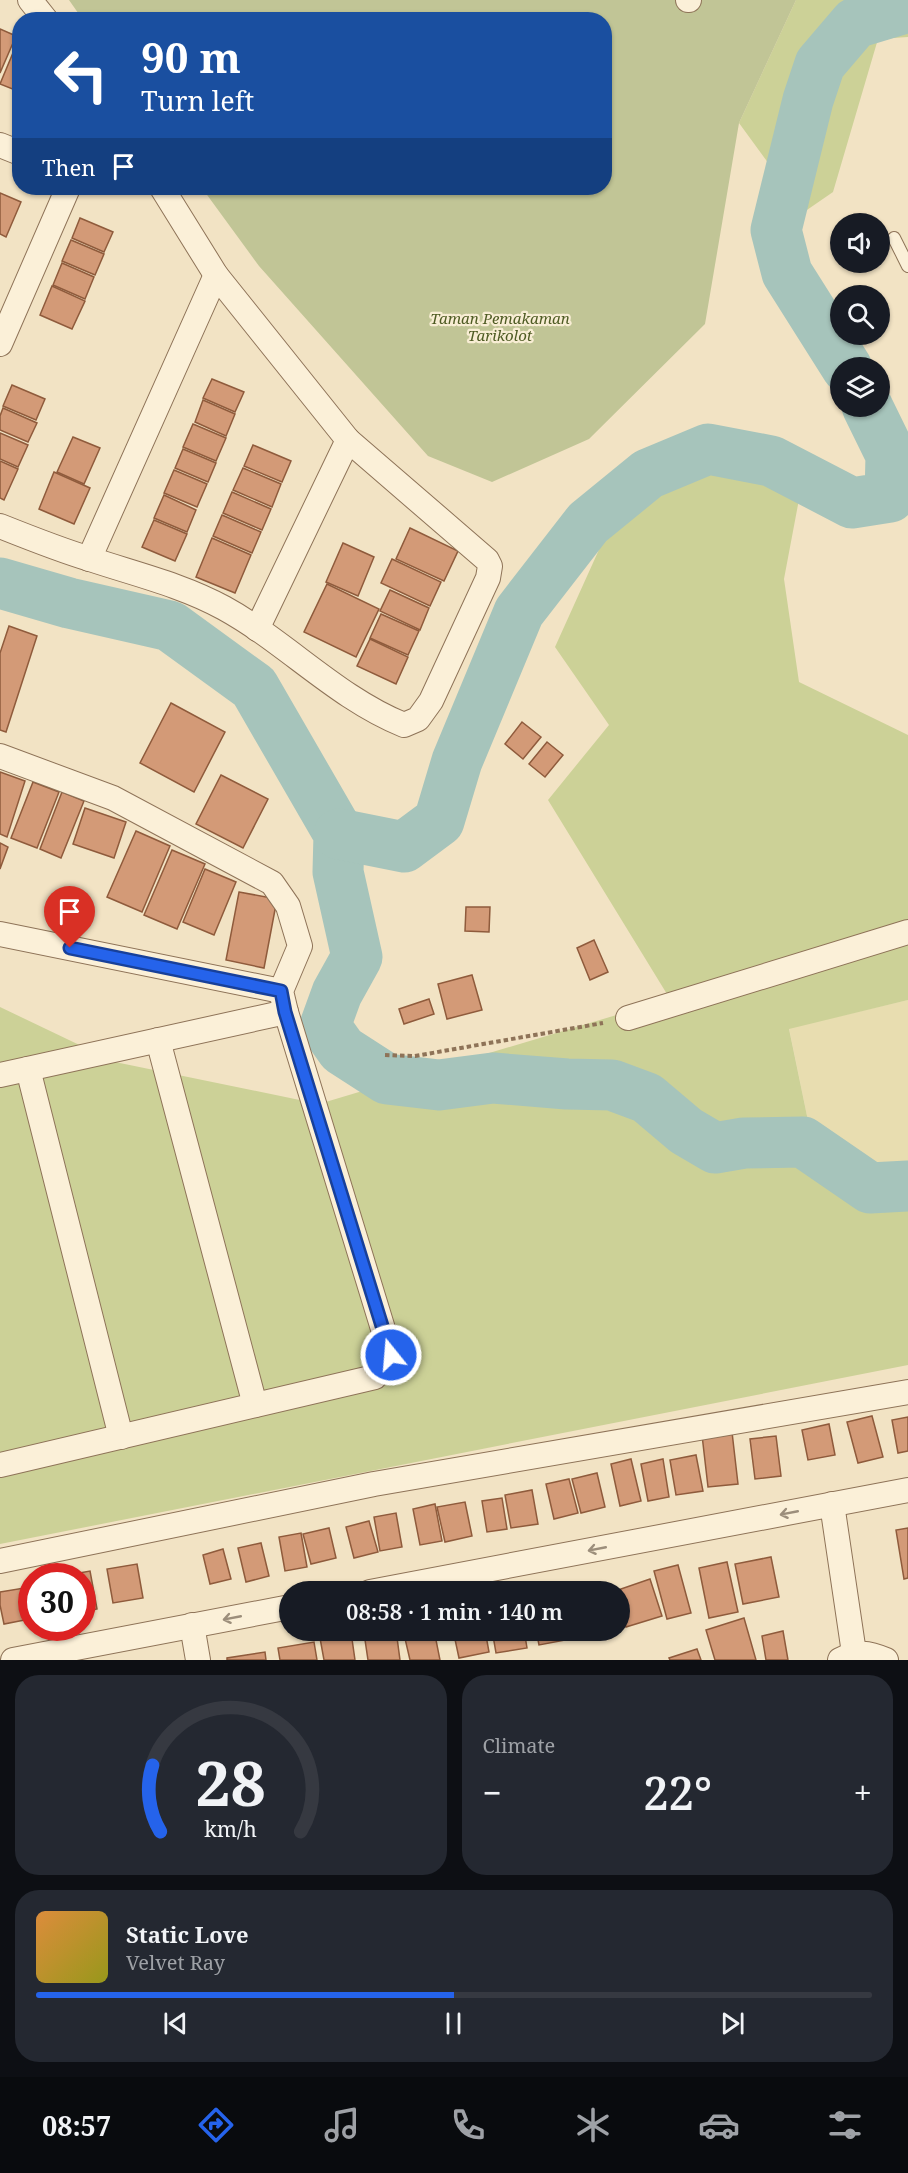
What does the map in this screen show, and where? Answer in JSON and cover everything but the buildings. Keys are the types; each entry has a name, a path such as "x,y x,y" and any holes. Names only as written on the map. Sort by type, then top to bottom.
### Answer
{"street":[{"path":"30,0 40,12"},
{"path":"0,344 65,195"},
{"path":"0,526 89,559 170,585 223,607 257,629 310,669 387,718 404,725 418,719 431,701 488,578 490,566 480,553 348,440 216,275 166,195"},
{"path":"89,559 216,275"},
{"path":"257,629 348,440"},
{"path":"0,756 112,798 272,883 288,906 300,946 283,1002 391,1355 375,1377 0,1465"},
{"path":"628,1018 908,932"},
{"path":"0,934 283,1002"},
{"path":"0,1075 158,1040 283,1002"},
{"path":"158,1040 255,1405"},
{"path":"28,1069 121,1437"},
{"path":"0,1561 374,1484 908,1392"},
{"path":"428,1581 908,1490"},
{"path":"832,1504 848,1657 868,1653 886,1660"},
{"path":"13,1660 279,1609"},
{"path":"192,1625 198,1660"}],"lane":[{"path":"894,238 908,266"}],"path":[{"path":"385,1055 416,1056 628,1018"}],"shaded area":[{"path":"908,1000 908,1182 818,1169 789,1028"}],"green space":[{"name":"Taman Pemakaman Tarikolot","path":"69,0 796,0 739,123 705,324 589,439 492,482 428,456 259,266 207,195 612,195 612,12 77,12"},
{"path":"796,0 908,0 908,37 878,39 833,192 804,212 739,123"},
{"path":"720,451 800,494 784,579 799,682 908,735 908,1000 789,1029 818,1169 908,1182 908,1365 0,1544 0,1007 115,1062 319,1104 670,999 548,800 609,725 555,647 616,512"}],"waterway":[{"path":"840,357 787,273 776,230 808,100 820,64 855,23 908,7"},
{"path":"339,834 404,847 439,821 457,761 519,612 588,523 648,474 708,449 771,461 852,503 890,497 891,455 872,417"},
{"path":"0,583 69,603 170,626 254,687 339,834 338,872 357,957 337,993 325,1026 342,1050 387,1079 439,1085 493,1078 612,1085 647,1098 686,1131 715,1148 744,1143 803,1142 870,1188 908,1186"}],"route":[{"path":"70,948 281,991 285,1012 391,1355"}]}
